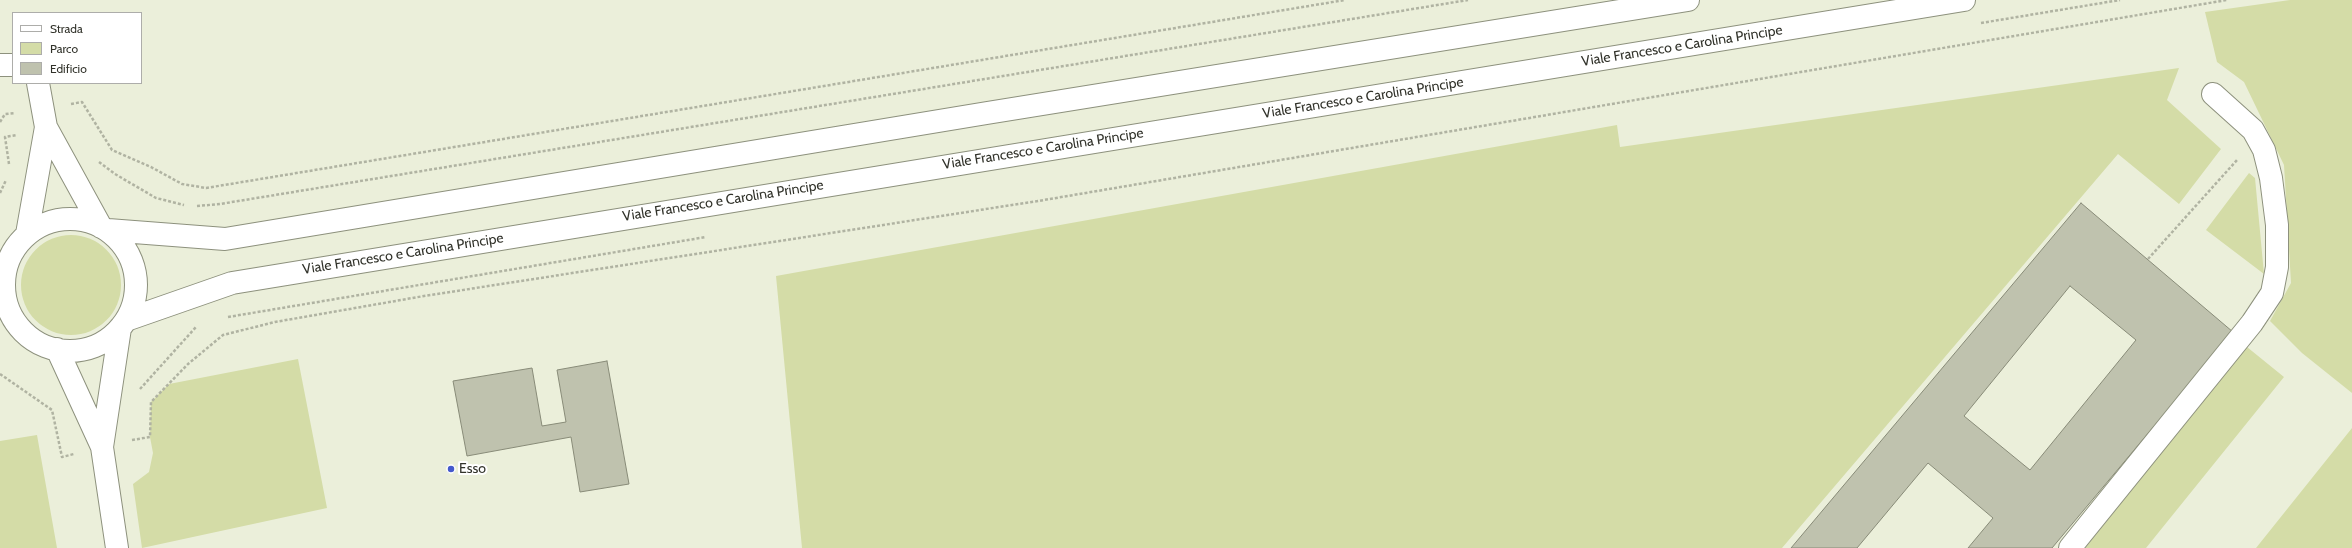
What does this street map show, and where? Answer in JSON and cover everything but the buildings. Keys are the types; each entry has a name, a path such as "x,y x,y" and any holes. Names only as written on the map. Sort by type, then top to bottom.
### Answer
{"street":[{"name":"Viale Francesco e Carolina Principe","path":"104,228 225,239 987,113 1688,0"},
{"name":"Viale Francesco e Carolina Principe","path":"123,324 134,302 136,283 132,263 123,245 104,228 88,220 67,218 45,223 27,234 6,254 4,289 9,308 9,326 36,341 57,349 80,350 98,345 123,324 232,283 993,157 1964,0"},
{"path":"0,65 12,65"},
{"path":"38,84 45,118 104,228"},
{"path":"2070,548 2252,323 2272,293 2277,267 2277,225 2271,178 2264,150 2253,130 2213,94"},
{"path":"27,234 45,118"},
{"path":"102,448 123,324"},
{"path":"57,349 102,448 117,548"}],"path":[{"path":"0,122 5,114 45,118 82,102 112,150 151,167 182,184 206,188 1344,0"},
{"path":"94,158 115,174 156,198 190,207 220,204 1468,0"},
{"path":"1979,24 2120,0"},
{"path":"0,374 52,410 62,457 131,440 150,437 151,402 188,364 223,335 275,322 432,294 1054,199 2227,0"},
{"path":"2148,259 2189,216 2258,137"},
{"path":"224,317 708,236"},
{"path":"138,392 201,321"},
{"path":"131,440 132,433"}],"green space":[{"path":"2290,0 2352,0 2352,393 2302,353 2270,321 2291,283 2284,165 2244,82 2217,62 2205,12"},
{"path":"2179,68 2167,100 2221,149 2179,204 2118,154 1782,548 802,548 776,276 1617,125 1620,147"},
{"path":"2249,173 2255,178 2264,274 2206,230"},
{"path":"71,235 81,236 99,243 113,257 120,275 120,295 113,313 99,327 81,334 71,335 61,334 43,327 29,313 22,295 21,285 22,275 29,257 43,243 61,236"},
{"path":"2247,347 2284,377 2146,548 2085,548"},
{"path":"298,359 327,508 142,548 133,484 149,472 153,453 150,437 151,402 169,384"},
{"path":"2352,428 2352,548 2256,548"},
{"path":"37,435 57,548 0,548 0,441"}],"place":[{"name":"Esso","path":"451,469"}]}
